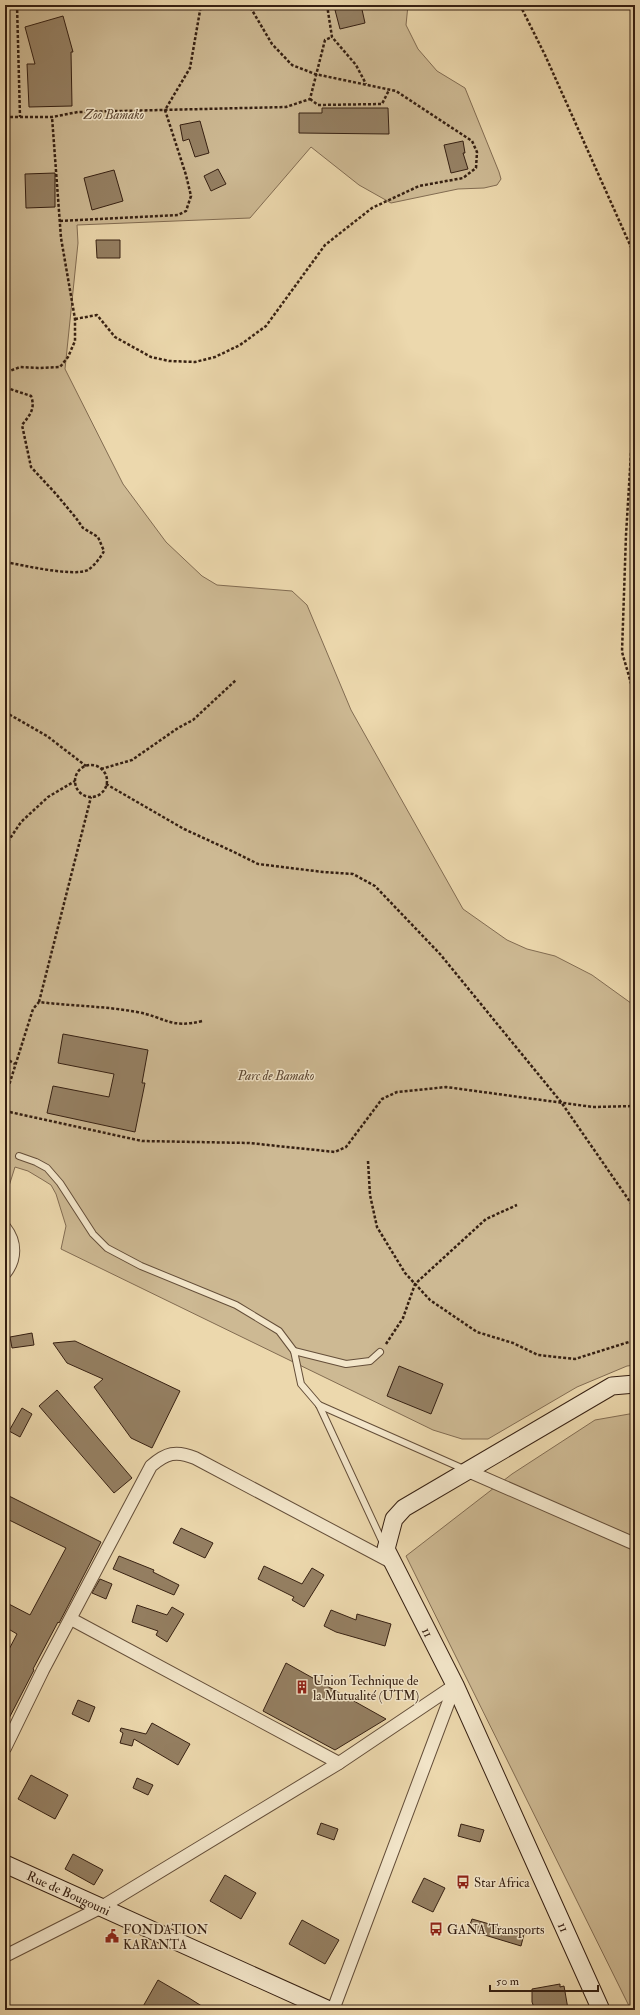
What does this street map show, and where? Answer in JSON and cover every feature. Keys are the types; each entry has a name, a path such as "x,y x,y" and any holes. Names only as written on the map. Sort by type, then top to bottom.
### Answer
{"street":[{"path":"5,1228 13,1244 14,1254 11,1264 5,1273"},
{"path":"5,1748 43,1670 151,1466 160,1457 183,1453 195,1458 390,1556 394,1519 404,1508 612,1386 635,1384"},
{"path":"468,1471 635,1544"},
{"name":"11","path":"390,1556 455,1685 601,2010"},
{"path":"70,1619 339,1763"},
{"path":"5,1956 100,1908 339,1763 455,1685"},
{"path":"333,2010 455,1685"},
{"name":"Rue de Bougouni","path":"5,1864 329,2010"}],"lane":[{"path":"19,1156 36,1162 46,1168 60,1184 93,1234 107,1248 141,1266 236,1305 264,1320 279,1331 294,1351 301,1384 319,1405 468,1471"},
{"path":"294,1351 346,1364 370,1361 380,1352"},
{"name":"11","path":"319,1405 390,1556"}],"path":[{"path":"17,5 20,117"},
{"path":"60,221 178,215 186,211 191,196 186,175 165,110 190,68 201,5"},
{"path":"75,319 97,316 115,337 151,357 169,361 195,362 215,357 240,346 266,326 325,245 372,208 419,186 463,178 476,168 477,152 472,141 396,91 315,74 292,65 272,44 249,5"},
{"path":"327,5 332,37 356,65 367,85"},
{"path":"520,5 545,55 635,256"},
{"path":"310,99 315,74 325,40 332,37"},
{"path":"310,99 318,105 382,104 389,90"},
{"path":"5,117 52,117 78,112 286,107 310,99"},
{"path":"5,376 7,372 20,366 38,368 60,367 68,357 75,341 75,319 61,238 52,117"},
{"path":"5,381 10,389 31,396 34,403 32,412 22,425 31,468 56,494 83,528 98,537 104,551 101,558 88,570 59,572 5,562"},
{"path":"635,388 626,535 622,652 635,697"},
{"path":"101,769 132,760 178,728 193,720 236,680"},
{"path":"5,712 47,736 86,766 96,766 101,769 105,774 106,784 101,793 91,797 79,791 75,781 77,773 86,766"},
{"path":"5,846 21,822 48,797 75,781"},
{"path":"106,784 184,829 258,864 353,874 375,886 440,954 561,1102 635,1208"},
{"path":"5,1098 32,1008 39,1002 91,797"},
{"path":"39,1002 137,1012 166,1022 186,1025 202,1021"},
{"path":"5,1058 16,1064"},
{"path":"5,1111 142,1141 249,1143 336,1152 346,1147 382,1099 397,1092 446,1087 594,1107 635,1106"},
{"path":"368,1161 370,1195 377,1227 405,1273 430,1300 477,1332 513,1342 538,1355 575,1359 635,1340"},
{"path":"380,1352 403,1318 415,1284 486,1219 517,1205"}],"green space":[{"name":"Parc de Bamako","path":"5,5 408,5 406,25 418,49 437,71 465,88 499,172 501,179 497,185 484,188 458,189 391,203 359,185 311,147 250,218 77,225 78,243 65,369 123,484 166,542 202,576 217,585 292,591 307,605 351,710 463,909 507,940 527,949 555,956 592,975 635,1006 635,1365 627,1366 577,1387 488,1439 462,1439 433,1430 61,1249 66,1226 56,1194 51,1185 28,1171 15,1167 9,1186 5,1185"},
{"path":"635,1413 635,2010 631,2010 406,1556 512,1474 595,1420"}],"building":[{"path":"361,5 365,23 340,29 335,10"},
{"path":"63,16 73,52 71,52 72,106 29,107 27,64 35,64 25,27"},
{"path":"322,108 388,108 389,134 299,133 299,113 322,113"},
{"path":"200,121 209,153 195,157 189,139 183,141 180,125"},
{"path":"463,141 465,153 463,153 468,169 451,173 444,145"},
{"path":"218,169 226,184 211,191 204,176"},
{"path":"114,170 123,201 92,210 84,178"},
{"path":"55,173 55,207 26,208 25,174"},
{"path":"96,240 120,240 120,258 97,258"},
{"path":"63,1034 148,1050 142,1083 145,1083 135,1132 47,1113 53,1086 109,1097 114,1074 58,1063"},
{"path":"32,1333 34,1345 12,1348 10,1337"},
{"path":"75,1341 180,1391 152,1448 131,1438 94,1387 103,1379 67,1363 53,1343"},
{"path":"399,1366 443,1384 431,1414 387,1396"},
{"path":"57,1390 132,1478 114,1493 39,1406"},
{"path":"22,1408 32,1414 20,1437 9,1431"},
{"path":"5,1494 101,1542 59,1623 58,1622 33,1669 34,1670 5,1726 5,1657 17,1634 5,1627 5,1602 30,1615 66,1548 5,1518"},
{"path":"181,1528 213,1543 205,1558 173,1543"},
{"path":"119,1556 154,1570 153,1572 179,1585 174,1595 113,1569"},
{"path":"264,1566 302,1584 312,1568 324,1575 304,1607 292,1600 294,1597 258,1579"},
{"path":"100,1579 112,1584 106,1599 92,1593"},
{"path":"137,1605 167,1615 172,1607 184,1614 167,1642 156,1635 158,1631 132,1622"},
{"path":"331,1610 356,1620 357,1614 391,1624 385,1646 336,1632 324,1626"},
{"name":"Union Technique de la Mutualité (UTM)","path":"286,1663 386,1719 335,1750 263,1711"},
{"path":"78,1700 95,1707 89,1722 72,1714"},
{"path":"152,1723 190,1744 178,1765 134,1739 132,1746 120,1743 123,1733 120,1731 121,1728 146,1734"},
{"path":"31,1775 68,1795 55,1819 18,1799"},
{"path":"137,1778 153,1785 148,1795 133,1788"},
{"path":"321,1823 338,1829 334,1840 317,1834"},
{"path":"461,1824 484,1830 480,1842 458,1836"},
{"path":"73,1854 103,1870 94,1885 65,1869"},
{"path":"225,1875 256,1893 241,1919 210,1901"},
{"path":"424,1878 445,1888 433,1912 412,1902"},
{"path":"472,1919 524,1934 521,1946 468,1930"},
{"path":"302,1920 339,1940 325,1964 289,1944"},
{"path":"158,1980 189,1998 208,2010 141,2010"},
{"path":"560,1984 560,1987 564,1986 568,2009 535,2010 532,2002 532,1989"}],"place":[{"name":"Union Technique de la Mutualité (UTM)","path":"302,1687"},
{"name":"Star Africa","path":"463,1882"},
{"name":"GANA Transports","path":"436,1929"},
{"name":"FONDATION KARANTA","path":"112,1936"}],"park label":[{"name":"Zoo Bamako","path":"114,114"}]}
